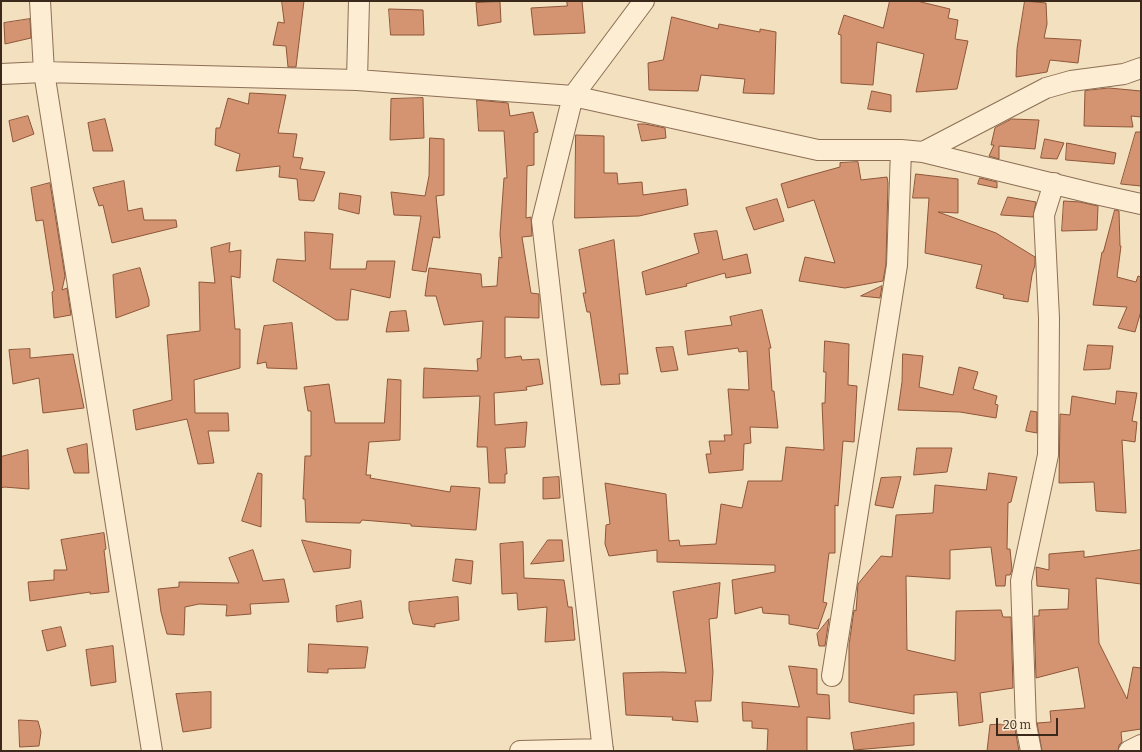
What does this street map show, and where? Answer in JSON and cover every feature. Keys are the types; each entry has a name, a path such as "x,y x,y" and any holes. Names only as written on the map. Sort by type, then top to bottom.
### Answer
{"street":[{"path":"40,1 44,72 152,751"},
{"path":"357,80 359,1"},
{"path":"520,751 603,750 542,221 573,96 644,1"},
{"path":"923,152 1046,88 1071,81 1124,74 1141,68"},
{"path":"1,74 44,72 357,80 573,96 818,150 901,150 923,152 1141,204"},
{"path":"832,676 897,265 901,150"},
{"path":"1031,751 1026,725 1021,580 1048,455 1049,318 1044,215 1054,183"},
{"path":"1129,751 1141,745"}],"building":[{"path":"282,1 304,1 296,67 288,67 286,46 273,45 278,22 284,23"},
{"path":"567,1 582,1 585,33 534,35 531,8 567,6"},
{"path":"890,1 917,1 950,9 948,18 958,20 955,39 968,41 957,89 916,92 924,54 877,42 873,85 841,83 841,35 838,34 844,15 883,28"},
{"path":"1025,1 1046,3 1047,24 1044,38 1081,40 1078,63 1050,60 1047,72 1016,77 1017,49"},
{"path":"500,2 501,22 478,26 476,3"},
{"path":"389,9 423,10 424,35 391,35"},
{"path":"672,17 718,29 719,24 760,32 760,29 776,32 774,94 743,93 745,79 701,75 698,91 649,90 648,63 663,60"},
{"path":"30,19 31,38 5,44 4,23"},
{"path":"1109,88 1141,91 1141,117 1131,116 1133,127 1084,126 1085,91"},
{"path":"872,91 891,95 891,112 868,109"},
{"path":"250,93 286,95 278,133 297,134 293,157 303,158 300,169 325,172 314,201 299,200 297,179 279,177 280,166 236,171 240,154 215,145 216,128 220,128 228,98 248,104"},
{"path":"423,98 424,138 390,140 391,99"},
{"path":"477,100 508,103 510,116 533,112 538,132 534,133 534,165 527,166 526,218 531,217 532,236 522,237 531,293 539,294 539,318 505,317 505,358 521,356 522,360 539,359 543,384 526,387 527,390 494,393 495,425 527,422 525,447 505,448 507,474 505,474 505,483 489,483 487,447 477,447 480,396 423,398 424,368 478,371 477,359 481,358 483,321 444,325 436,296 425,296 429,268 481,274 482,287 497,286 499,257 502,258 500,234 504,178 507,178 504,131 479,131"},
{"path":"28,116 34,134 13,142 9,121"},
{"path":"105,119 113,151 93,151 88,123"},
{"path":"1012,119 1039,120 1035,149 999,146 999,159 989,156 994,145 991,145 995,128"},
{"path":"638,124 665,128 666,138 642,141"},
{"path":"1136,132 1141,132 1141,186 1121,184"},
{"path":"576,135 604,136 604,173 617,173 618,184 642,182 643,195 686,189 688,205 639,216 575,218"},
{"path":"430,138 444,139 444,195 436,196 440,238 433,237 426,272 412,270 421,216 394,215 391,192 425,196 429,176"},
{"path":"1045,139 1064,143 1057,159 1041,158"},
{"path":"1067,143 1116,153 1114,164 1066,160"},
{"path":"858,162 861,180 887,177 886,264 883,281 845,288 799,281 805,257 835,263 814,200 788,208 781,184 840,167 840,163"},
{"path":"916,174 958,179 958,213 938,212 996,233 1035,257 1035,265 1028,302 1003,298 1004,295 976,288 982,265 925,253 929,198 913,198"},
{"path":"980,178 997,182 997,188 978,184"},
{"path":"124,181 128,211 142,208 144,220 176,220 177,227 112,243 103,205 99,206 93,188"},
{"path":"50,183 65,276 62,290 67,288 71,315 54,318 52,292 54,291 43,220 36,221 31,188"},
{"path":"340,193 361,196 359,214 339,209"},
{"path":"1008,197 1036,202 1033,217 1001,215"},
{"path":"777,199 784,221 754,230 746,208"},
{"path":"1064,201 1080,202 1098,206 1097,230 1062,231"},
{"path":"1115,210 1119,211 1121,246 1117,277 1136,282 1138,276 1141,277 1141,311 1135,332 1118,328 1127,307 1093,305 1102,252"},
{"path":"717,231 723,260 747,254 751,273 726,278 725,273 686,284 687,286 646,295 642,272 699,253 694,234"},
{"path":"305,232 333,234 330,269 366,269 367,261 395,261 390,298 351,289 348,320 336,320 273,281 277,259 305,261"},
{"path":"614,240 628,374 619,374 620,384 601,385 590,312 587,312 583,293 586,293 579,250"},
{"path":"230,243 229,252 241,250 240,278 231,276 235,329 240,329 240,368 194,380 195,413 228,413 229,431 208,431 214,463 198,464 187,419 136,430 133,410 172,400 167,335 200,331 199,282 215,283 211,248"},
{"path":"140,268 149,300 149,306 116,318 113,275"},
{"path":"882,286 880,298 861,296"},
{"path":"762,310 771,348 769,348 772,391 774,391 778,428 750,427 751,443 744,444 743,470 709,473 706,454 711,454 709,441 725,441 724,435 732,435 728,389 749,390 747,351 739,352 738,348 688,355 685,331 732,325 730,317"},
{"path":"406,311 409,331 386,332 390,312"},
{"path":"292,323 297,369 267,368 266,362 257,364 264,326"},
{"path":"825,341 849,344 848,385 857,386 854,442 843,441 838,506 835,505 835,553 829,553 823,602 827,603 818,629 789,624 789,615 763,613 762,607 735,614 732,580 775,572 775,565 657,562 657,550 609,556 605,544 606,525 610,524 605,483 666,494 669,541 679,540 680,546 716,544 721,504 742,508 748,481 782,481 786,447 824,450 822,403 825,403"},
{"path":"1088,345 1113,346 1110,369 1084,370"},
{"path":"673,347 678,370 661,372 656,348"},
{"path":"30,349 30,358 73,354 84,408 43,413 39,378 13,384 9,350"},
{"path":"903,354 923,356 919,387 953,395 959,367 978,372 973,389 997,396 995,404 998,405 996,418 960,412 898,410 902,382"},
{"path":"388,379 401,380 400,440 369,442 366,475 371,475 370,478 450,492 451,486 480,488 476,530 411,526 411,524 362,520 360,523 306,522 305,499 303,499 305,456 311,456 311,411 308,411 304,387 329,384 335,423 384,423"},
{"path":"1117,391 1137,393 1132,421 1137,422 1135,442 1122,440 1126,513 1096,511 1094,482 1059,483 1060,414 1070,415 1072,396 1115,404"},
{"path":"1031,411 1037,412 1037,433 1026,431"},
{"path":"87,444 89,473 74,473 67,449"},
{"path":"917,448 952,448 947,472 914,475"},
{"path":"28,450 29,489 1,488 1,457"},
{"path":"258,473 262,474 261,527 242,521"},
{"path":"989,473 1017,477 1011,502 1008,503 1007,549 1010,549 1012,570 1010,575 1006,575 1005,586 996,586 991,547 950,550 950,579 906,576 907,650 955,661 956,611 1001,610 1003,617 1011,617 1013,688 980,693 983,722 959,726 957,692 914,695 914,714 849,702 849,645 854,610 856,611 858,584 881,556 892,557 896,515 933,513 935,485 986,490"},
{"path":"559,477 560,498 543,499 543,478"},
{"path":"901,477 893,508 875,505 881,478"},
{"path":"104,533 106,549 104,550 109,592 90,594 90,592 30,601 28,582 54,580 54,570 67,570 61,540"},
{"path":"302,540 351,550 350,568 314,572"},
{"path":"548,540 562,540 564,561 531,564"},
{"path":"523,542 524,578 564,580 568,607 572,607 575,640 545,642 547,607 518,610 517,593 502,594 500,544"},
{"path":"253,550 263,581 284,579 289,602 250,604 251,614 226,616 227,605 199,604 185,607 184,635 167,634 161,612 158,589 179,587 179,582 239,583 229,558"},
{"path":"1141,550 1141,584 1096,578 1099,643 1127,699 1133,667 1141,668 1141,729 1121,732 1122,742 1119,745 1118,751 1042,751 1037,723 1051,722 1050,711 1085,708 1078,667 1036,678 1034,616 1039,616 1039,610 1068,609 1069,589 1037,586 1036,567 1049,570 1049,554 1084,551 1084,557"},
{"path":"456,559 473,561 471,584 453,581"},
{"path":"720,583 717,618 709,619 713,672 711,701 695,701 698,722 672,720 673,717 626,715 623,673 686,673 673,592"},
{"path":"458,597 459,620 435,624 435,627 413,624 409,610 409,602"},
{"path":"361,601 363,618 337,622 336,606"},
{"path":"829,619 825,646 819,646 817,634"},
{"path":"61,627 66,646 47,651 42,631"},
{"path":"309,644 368,647 365,668 328,669 328,673 308,672"},
{"path":"113,646 116,682 91,686 86,650"},
{"path":"789,666 817,669 817,694 829,695 830,719 807,717 807,751 767,751 768,729 752,728 752,721 743,721 742,702 799,707"},
{"path":"211,692 211,728 183,732 176,694"},
{"path":"19,720 38,721 41,732 39,746 20,747"},
{"path":"914,723 914,745 854,750 851,733"},
{"path":"1014,724 1019,751 987,751 990,725"}]}
